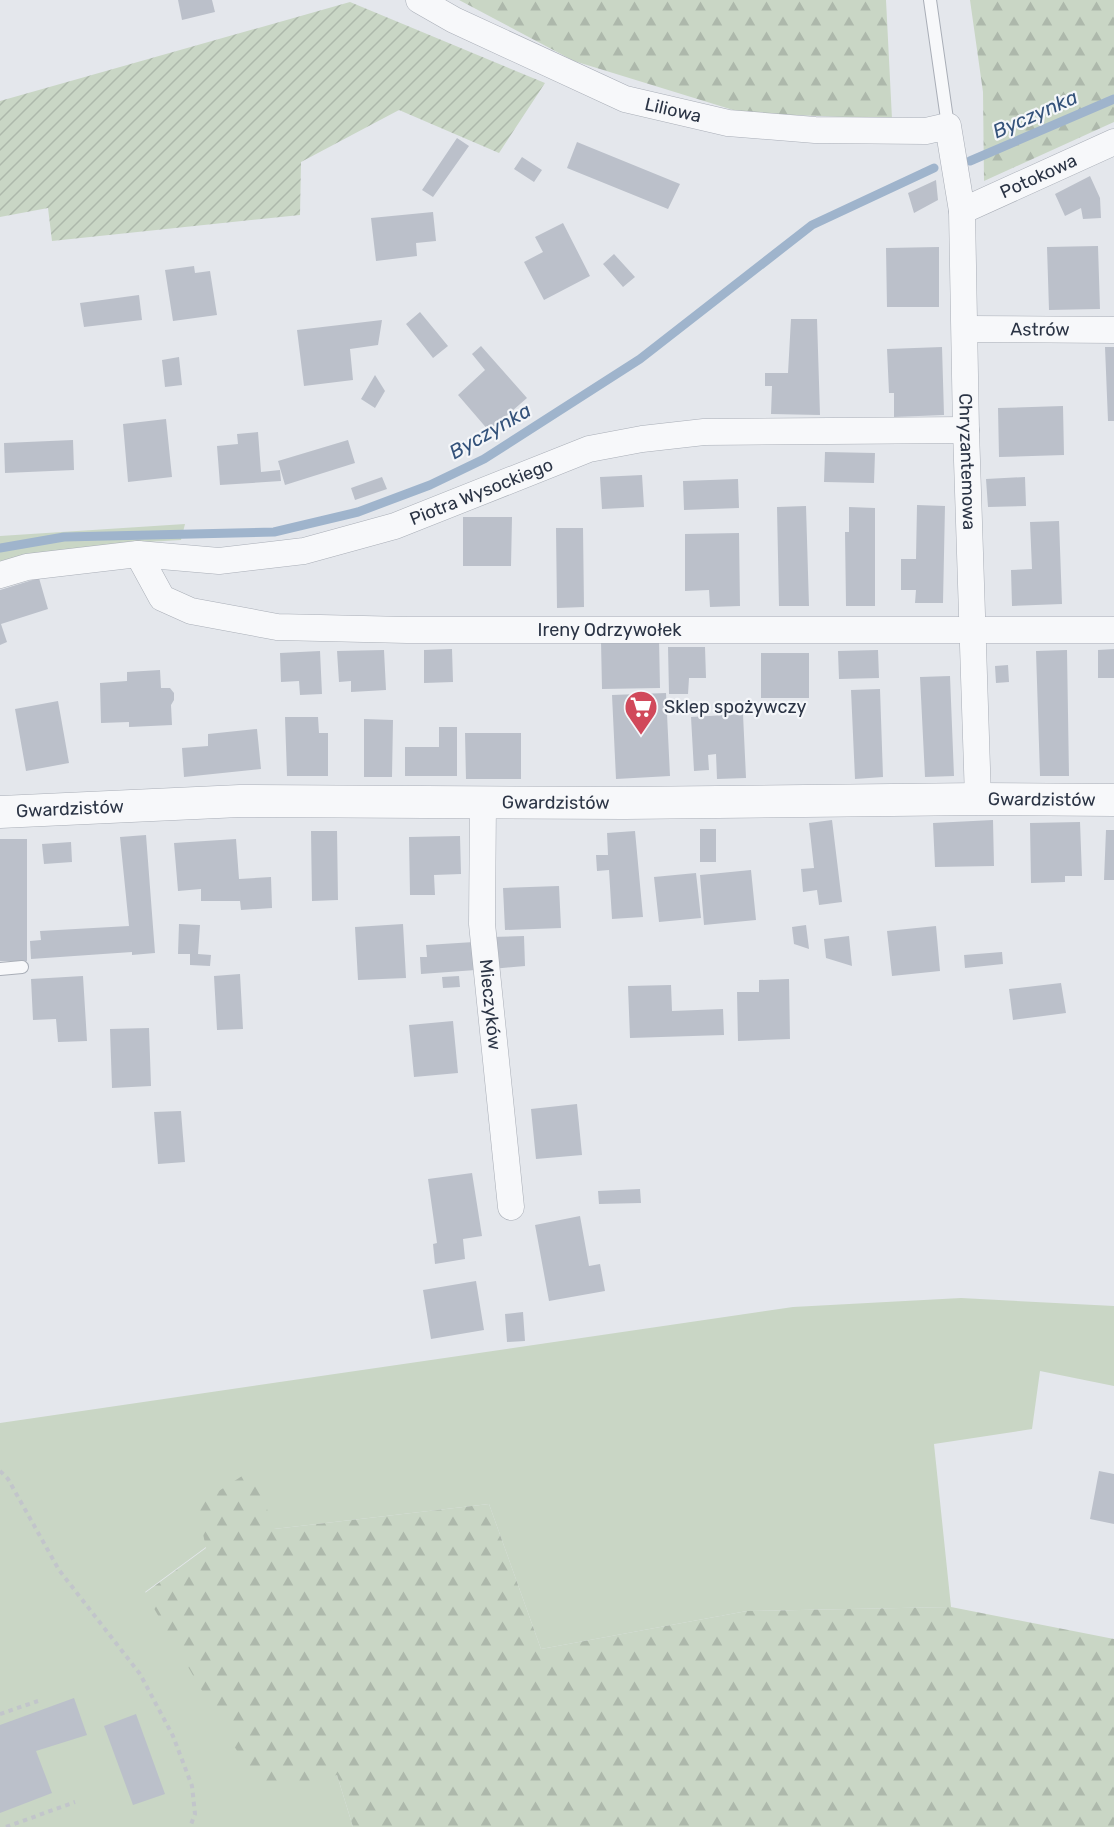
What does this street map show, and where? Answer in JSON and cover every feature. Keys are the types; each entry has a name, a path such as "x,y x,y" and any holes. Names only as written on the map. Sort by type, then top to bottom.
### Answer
{"street":[{"name":"Liliowa","path":"419,0 454,20 625,99 728,123 783,128 926,131 948,126"},
{"name":"Chryzantemowa","path":"948,126 962,212 971,630 978,799"},
{"name":"Potokowa","path":"962,212 1114,142"},
{"name":"Astrów","path":"966,329 1114,330"},
{"name":"Piotra Wysockiego","path":"0,575 27,567 138,554 219,561 304,551 395,526 589,449 642,439 704,432 966,430"},
{"name":"Ireny Odrzywołek","path":"138,554 162,598 191,611 277,627 407,630 1114,630"},
{"name":"Gwardzistów","path":"0,812 240,801 625,803 978,799 1114,800"},
{"name":"Mieczyków","path":"483,801 482,924 511,1207"}],"lane":[{"path":"930,0 948,126"},
{"path":"0,969 22,967"}],"path":[{"path":"0,1472 13,1487 59,1570 140,1674 173,1736 192,1786 195,1814 190,1827"},
{"path":"0,1714 38,1701"},
{"path":"6,1827 75,1802"}],"green space":[{"path":"459,0 886,0 892,119 743,113 574,61"},
{"path":"970,0 1114,0 1114,122 984,181 983,92"},
{"path":"350,2 545,83 499,153 399,110 301,162 300,215 52,241 48,208 0,217 0,101"},
{"path":"185,524 181,540 130,543 0,562 0,536"},
{"path":"961,1298 1114,1306 1114,1386 1040,1371 1032,1429 934,1444 951,1607 747,1611 541,1649 489,1504 274,1529 206,1547 145,1592 337,1775 353,1827 0,1827 0,1423 793,1307"},
{"path":"253,1469 274,1529 489,1504 541,1649 747,1611 951,1607 1114,1639 1114,1827 353,1827 337,1775 261,1792 145,1593 206,1548 197,1505"}],"building":[{"path":"178,0 212,0 215,12 182,20"},
{"path":"457,138 469,146 433,197 422,190"},
{"path":"577,142 680,184 668,209 567,168"},
{"path":"522,157 542,170 534,182 514,169"},
{"path":"1090,176 1100,198 1101,218 1083,219 1081,208 1065,216 1055,194"},
{"path":"936,180 938,200 914,213 908,193"},
{"path":"433,212 436,241 416,243 417,256 376,261 371,218"},
{"path":"563,223 590,276 544,300 524,262 543,252 535,237"},
{"path":"1098,246 1100,309 1049,310 1047,247"},
{"path":"939,247 939,307 887,307 886,248"},
{"path":"614,254 635,277 623,287 603,264"},
{"path":"194,266 195,273 210,271 217,315 173,321 165,270"},
{"path":"139,295 142,320 84,327 80,303"},
{"path":"420,312 448,346 433,358 406,324"},
{"path":"791,319 817,319 820,415 771,414 772,386 765,386 765,373 788,373"},
{"path":"382,320 378,345 350,349 353,380 304,386 297,330"},
{"path":"481,346 527,398 489,431 458,395 485,370 472,354"},
{"path":"942,347 944,415 894,417 894,393 889,393 887,349"},
{"path":"1105,347 1114,347 1114,421 1108,421"},
{"path":"179,357 182,385 165,387 162,360"},
{"path":"375,375 385,391 375,408 361,399"},
{"path":"1063,406 1064,455 999,457 998,408"},
{"path":"166,419 172,477 128,482 123,424"},
{"path":"258,432 261,472 280,470 281,481 220,485 217,446 238,444 237,434"},
{"path":"73,440 74,470 5,473 4,443"},
{"path":"348,440 355,463 285,485 278,461"},
{"path":"825,452 875,453 874,483 824,482"},
{"path":"642,475 644,507 602,509 600,477"},
{"path":"382,477 387,489 355,500 351,488"},
{"path":"1025,477 1026,506 988,507 986,479"},
{"path":"738,479 739,508 684,510 683,481"},
{"path":"917,505 945,506 943,603 915,603 916,590 901,590 901,559 916,559"},
{"path":"806,506 809,606 779,606 777,507"},
{"path":"849,507 875,508 875,606 846,606 845,532 849,532"},
{"path":"463,517 512,517 511,566 463,566"},
{"path":"1059,521 1062,604 1012,606 1011,570 1032,569 1030,522"},
{"path":"556,528 583,528 584,607 557,608"},
{"path":"739,533 740,606 710,607 709,590 685,591 685,534"},
{"path":"39,578 48,609 1,624 7,642 0,645 0,590"},
{"path":"659,639 660,688 602,689 601,641"},
{"path":"668,647 705,647 706,678 689,678 688,694 669,694"},
{"path":"452,649 453,682 424,683 424,650"},
{"path":"1114,649 1114,678 1098,678 1098,650"},
{"path":"384,650 386,690 351,692 351,681 339,682 337,651"},
{"path":"878,650 879,678 839,679 838,651"},
{"path":"1067,650 1069,776 1040,776 1036,651"},
{"path":"320,651 322,694 300,695 299,681 281,682 280,653"},
{"path":"761,653 809,653 809,698 761,698"},
{"path":"1008,665 1009,682 996,683 995,666"},
{"path":"160,670 161,688 170,688 174,693 171,705 172,725 129,727 129,722 101,723 100,683 127,681 127,672"},
{"path":"950,676 954,776 925,777 920,677"},
{"path":"880,689 883,777 855,779 851,690"},
{"name":"Sklep spożywczy","path":"666,693 670,776 616,779 612,695"},
{"path":"58,701 69,763 26,771 15,709"},
{"path":"743,714 746,778 717,779 716,754 708,755 709,770 694,771 691,717"},
{"path":"285,717 318,717 319,733 328,733 328,776 287,776"},
{"path":"364,719 393,720 392,777 364,777"},
{"path":"439,727 457,727 457,776 405,776 405,747 439,747"},
{"path":"257,729 261,769 184,777 182,748 208,746 208,734"},
{"path":"465,733 521,733 521,779 466,779"},
{"path":"832,820 842,902 819,905 817,890 803,892 801,869 814,868 809,823"},
{"path":"993,820 994,866 935,867 933,823"},
{"path":"1080,822 1082,876 1065,876 1065,882 1031,883 1030,823"},
{"path":"700,829 716,829 716,862 700,862"},
{"path":"1106,830 1114,830 1114,880 1104,880"},
{"path":"311,831 337,831 338,900 312,901"},
{"path":"635,831 643,917 612,919 609,870 597,871 596,855 608,855 607,833"},
{"path":"146,835 155,953 132,955 132,952 31,959 30,941 41,940 40,931 129,926 120,837"},
{"path":"460,836 461,874 434,875 435,895 410,895 409,837"},
{"path":"0,839 27,839 27,961 0,961"},
{"path":"236,839 239,879 271,877 272,908 241,910 240,901 201,901 201,889 178,891 174,843"},
{"path":"71,842 72,862 44,864 42,844"},
{"path":"751,870 756,920 704,925 700,875"},
{"path":"696,873 701,918 659,922 654,877"},
{"path":"559,886 561,928 505,930 503,888"},
{"path":"179,924 200,925 198,954 211,955 210,966 190,965 190,954 178,954"},
{"path":"403,924 406,978 358,980 355,927"},
{"path":"806,925 809,949 794,944 792,927"},
{"path":"936,926 940,971 892,976 887,931"},
{"path":"524,936 525,966 492,969 490,937"},
{"path":"849,936 852,966 826,958 824,939"},
{"path":"474,942 476,970 421,974 420,957 427,957 426,945"},
{"path":"1002,952 1003,964 965,968 964,955"},
{"path":"240,974 243,1029 217,1030 214,976"},
{"path":"83,976 87,1041 58,1042 56,1019 33,1020 31,979"},
{"path":"459,976 460,987 443,988 442,977"},
{"path":"789,979 790,1039 738,1041 737,992 759,992 759,980"},
{"path":"1061,983 1066,1013 1013,1020 1009,989"},
{"path":"671,985 672,1011 723,1009 724,1035 630,1038 628,986"},
{"path":"453,1021 458,1073 414,1077 409,1025"},
{"path":"149,1028 151,1086 112,1088 110,1029"},
{"path":"577,1104 582,1155 536,1159 531,1109"},
{"path":"181,1111 185,1162 158,1164 154,1112"},
{"path":"472,1173 482,1236 463,1239 465,1259 435,1264 433,1244 437,1243 428,1179"},
{"path":"640,1189 641,1203 599,1204 598,1191"},
{"path":"580,1216 589,1266 600,1264 605,1291 549,1301 535,1225"},
{"path":"476,1281 484,1330 431,1339 423,1290"},
{"path":"523,1312 525,1341 507,1342 505,1314"},
{"path":"1099,1471 1114,1474 1114,1524 1090,1519"},
{"path":"74,1698 87,1735 36,1751 52,1793 0,1813 0,1725"},
{"path":"136,1714 165,1794 133,1805 104,1726"}],"waterway":[{"name":"Byczynka","path":"970,161 1114,99"},
{"name":"Byczynka","path":"0,548 64,537 274,532 358,512 430,485 484,459 640,359 812,225 934,168"}],"place":[{"name":"Sklep spożywczy","path":"641,736"}]}
